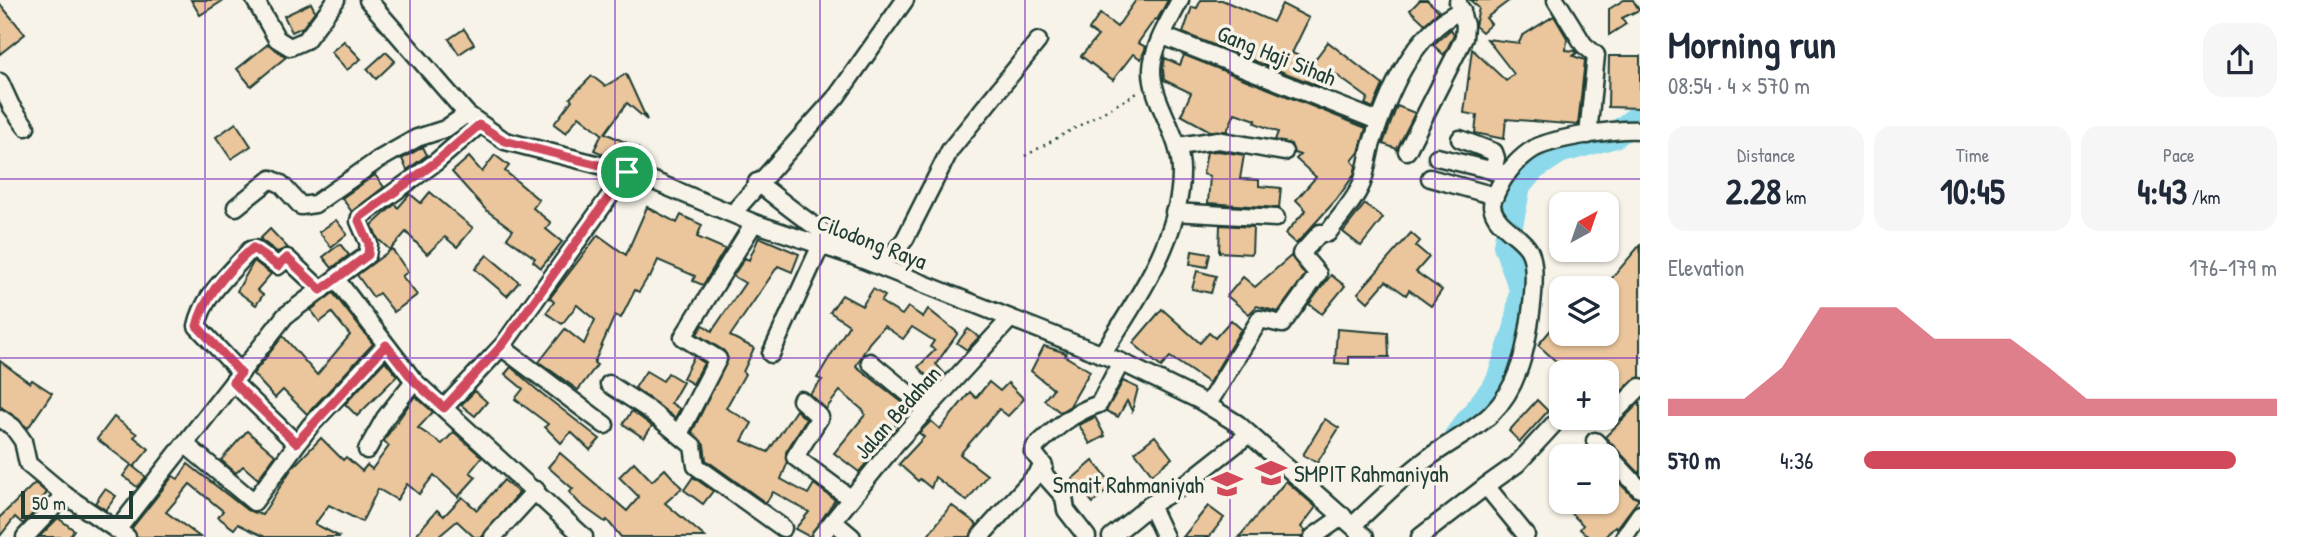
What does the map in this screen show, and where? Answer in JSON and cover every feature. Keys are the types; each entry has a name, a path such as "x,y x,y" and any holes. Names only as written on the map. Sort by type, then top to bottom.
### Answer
{"street":[{"path":"255,0 278,39 290,47 306,40 336,0"},
{"name":"Cilodong Raya","path":"368,0 469,115 505,141 627,172 1121,362 1208,404 1249,434 1365,537"},
{"path":"733,213 757,182 837,96 905,0"},
{"path":"1102,355 1143,291 1180,191 1178,146 1154,85 1152,67 1180,0"},
{"path":"1556,0 1584,45 1596,55 1588,135"},
{"path":"1407,151 1464,38 1459,5"},
{"path":"1208,404 1259,319 1282,324 1318,274 1301,254 1320,233 1328,233 1361,185 1371,146 1397,78 1422,44 1459,5"},
{"name":"Gang Haji Sihah","path":"1163,36 1373,119"},
{"path":"757,182 820,229 874,258 893,254 905,239 950,150 1038,41"},
{"path":"0,82 11,106 26,127"},
{"path":"236,207 271,179 281,184 301,206 315,204 377,160 417,138 445,129 469,115"},
{"path":"0,418 13,427 23,441 28,464 65,495 122,534 285,316 363,260 370,250 359,221 360,217 436,162 469,115"},
{"path":"1437,157 1500,172 1536,148 1588,135 1629,130"},
{"path":"1313,537 1348,521 1424,461 1472,432 1506,395 1518,372 1532,316 1533,261 1529,250 1494,213 1492,203 1500,172 1494,152 1460,139"},
{"path":"1178,146 1218,140 1284,152"},
{"path":"444,408 503,344 627,172"},
{"path":"1430,178 1495,196"},
{"path":"1174,212 1276,218"},
{"path":"679,434 718,359 682,337 754,223"},
{"path":"771,354 821,246"},
{"path":"296,443 237,377 197,326 200,312 210,294 250,250 255,249 278,266 287,258 321,290"},
{"path":"336,279 414,381 536,490 584,537"},
{"name":"Jalan Bedahan","path":"820,537 927,409 1010,319"},
{"path":"503,344 508,352 605,425"},
{"path":"186,445 254,502 296,443 386,345"},
{"path":"870,362 927,409"},
{"path":"980,537 1044,464 1035,455 1035,447 1077,411 1099,404 1121,362"},
{"path":"367,450 385,418 414,381"},
{"path":"609,384 693,446 692,461 696,466 783,528"},
{"path":"1619,408 1640,387"},
{"path":"801,400 820,417 794,457 850,498"},
{"path":"1420,537 1517,464 1549,429"},
{"path":"1111,537 1150,505 1183,486 1249,434"},
{"path":"1595,442 1640,489"},
{"path":"1040,470 1064,497 1066,510 1087,537"},
{"path":"1486,486 1527,535"},
{"path":"493,537 536,490"},
{"path":"25,537 65,495"},
{"path":"1150,505 1166,537"},
{"path":"1623,537 1640,514"},
{"path":"833,521 852,537"}],"path":[{"path":"1025,156 1095,118 1128,96 1154,85"}],"building":[{"path":"191,0 224,0 200,15"},
{"path":"1136,0 1168,0 1157,20 1155,19 1138,43 1146,47 1141,59 1133,54 1113,80 1081,56 1098,36 1089,30 1100,14 1117,27"},
{"path":"1201,0 1222,0 1273,22 1282,4 1309,18 1292,53 1313,62 1328,42 1383,85 1373,108 1365,104 1368,98 1328,69 1321,87 1183,33 1192,7 1197,8"},
{"path":"1420,0 1427,0 1439,11 1425,24 1410,10"},
{"path":"1470,0 1510,0 1486,18 1491,24 1482,32 1475,26 1479,8"},
{"path":"1624,0 1633,0 1639,10 1622,18 1626,24 1609,35 1609,9"},
{"path":"311,3 315,11 303,27 292,32 284,16"},
{"path":"0,4 25,34 0,54"},
{"path":"1554,16 1567,38 1566,50 1575,51 1577,53 1573,56 1585,60 1578,125 1506,119 1504,139 1475,133 1477,115 1464,113 1472,49 1506,81 1514,74 1487,39 1519,43 1522,36"},
{"path":"464,29 474,44 459,54 449,39"},
{"path":"1451,29 1454,35 1444,55 1433,45"},
{"path":"344,41 361,59 347,70 331,52"},
{"path":"268,44 286,57 251,86 237,69"},
{"path":"386,52 395,61 376,79 367,69"},
{"path":"1184,55 1366,128 1359,152 1352,161 1356,166 1354,175 1336,200 1296,244 1285,234 1306,210 1296,200 1316,177 1296,159 1300,155 1294,153 1291,144 1275,140 1278,132 1255,123 1256,120 1235,113 1227,131 1210,131 1181,115 1191,93 1164,80 1163,69 1165,58 1180,65"},
{"path":"1609,56 1640,56 1640,108 1608,107"},
{"path":"626,74 647,120 627,103 605,133 638,148 633,159 608,150 605,155 594,150 602,134 579,116 566,133 554,124 572,100 570,98 592,76 605,86"},
{"path":"1397,106 1415,113 1397,149 1383,144"},
{"path":"236,123 251,146 231,159 216,137"},
{"path":"423,147 427,155 407,170 402,159"},
{"path":"1207,152 1244,155 1240,179 1259,180 1259,186 1281,188 1279,208 1208,203 1210,176 1203,174"},
{"path":"495,155 509,166 505,171 539,200 533,208 551,223 546,229 562,242 541,268 533,261 535,258 507,238 513,230 486,210 452,172 469,157 482,172"},
{"path":"375,175 384,187 352,212 342,198"},
{"path":"430,192 473,228 457,247 445,237 427,254 406,232 390,250 378,239 372,225 395,204 398,208 410,194 421,203"},
{"path":"1365,204 1383,218 1361,246 1343,232"},
{"path":"647,207 677,223 681,215 702,225 697,237 725,249 703,285 693,281 695,276 658,260 650,278 648,277 639,292 635,290 621,318 615,315 594,363 597,365 578,390 539,362 565,329 584,344 595,320 577,305 562,324 546,313 554,302 550,298 598,235 626,255"},
{"path":"336,220 347,234 331,247 319,232"},
{"path":"1220,225 1253,227 1252,254 1219,252"},
{"path":"270,229 288,248 277,252 260,239"},
{"path":"1411,233 1420,241 1416,246 1429,257 1416,272 1442,290 1431,306 1409,290 1406,295 1386,281 1368,302 1358,293"},
{"path":"759,237 799,254 792,272 778,266 730,336 754,348 743,372 745,374 726,408 752,423 742,441 768,452 796,410 806,419 786,452 787,464 781,479 808,494 814,484 835,500 810,537 795,529 809,512 773,492 766,503 706,460 704,445 692,432 728,359 724,351 697,334 703,325 712,331 745,283 733,276 745,258 749,260"},
{"path":"340,244 349,255 332,268 323,257"},
{"path":"1640,245 1640,377 1619,394 1619,360 1555,360 1538,345 1549,332 1549,346 1619,346 1619,276 1614,276"},
{"path":"392,249 408,272 402,276 417,295 394,312 379,293 373,297 357,275"},
{"path":"1192,251 1210,254 1207,267 1190,264"},
{"path":"487,255 519,282 507,296 475,269"},
{"path":"1291,256 1305,275 1278,312 1257,306 1249,314 1227,296 1243,277 1255,287"},
{"path":"254,261 271,274 257,290 263,295 256,305 237,291"},
{"path":"1197,271 1216,276 1211,293 1192,289"},
{"path":"1331,275 1345,286 1322,314 1309,304"},
{"path":"873,289 885,296 881,302 902,315 908,307 923,317 928,309 958,333 936,364 945,374 935,385 918,367 935,350 930,347 934,341 912,327 903,339 884,326 869,343 856,366 912,410 902,421 900,419 867,458 869,460 859,472 834,453 865,415 864,411 840,391 826,409 810,394 822,380 817,378 849,325 830,312 842,295 862,306"},
{"path":"333,293 373,344 307,414 283,390 275,398 253,374 283,336 317,375 350,335 332,313 320,322 311,310"},
{"path":"1162,309 1200,343 1209,333 1215,338 1231,320 1241,329 1209,383 1170,357 1161,367 1133,343"},
{"path":"968,329 979,337 967,350 957,343"},
{"path":"1337,329 1388,333 1389,357 1349,357 1349,364 1335,363"},
{"path":"1044,346 1066,353 1065,356 1090,371 1070,406 1060,412 1044,400 1053,389 1031,371"},
{"path":"694,356 704,363 693,384 683,378"},
{"path":"0,361 30,383 32,380 52,393 28,428 0,406"},
{"path":"385,361 397,376 357,416 345,404"},
{"path":"511,367 600,439 590,450 571,432 561,443 545,427 548,424 515,399 523,389 505,374"},
{"path":"646,371 663,381 668,373 683,382 671,403 680,409 675,418 635,388"},
{"path":"1123,381 1138,388 1132,411 1127,401 1118,417 1106,411"},
{"path":"989,382 1000,391 1008,383 1024,399 1008,416 999,409 960,454 987,475 967,501 935,477 931,488 920,479 918,481 899,464 924,437 919,433 931,421 940,429 970,392 976,398"},
{"path":"475,391 487,402 475,416 461,405"},
{"path":"415,396 433,412 418,428 442,444 454,432 482,457 470,472 476,477 458,497 434,475 419,494 407,484 397,500 378,489 362,522 329,505 315,524 340,537 265,537 238,524 234,529 218,517 223,511 190,484 166,512 200,537 137,537 132,528 173,476 178,479 188,464 247,510 262,515 292,468 321,438 343,460 346,457 362,471 367,465 372,469 389,446 384,441"},
{"path":"1537,400 1548,411 1520,442 1509,431"},
{"path":"1640,402 1640,474 1619,452 1619,444 1612,444 1605,437 1612,430 1619,430 1619,423"},
{"path":"632,411 652,426 644,438 623,424"},
{"path":"114,417 137,434 134,437 149,449 134,467 97,439"},
{"path":"1095,417 1105,436 1090,444 1079,425"},
{"path":"1325,419 1339,428 1317,463 1303,455"},
{"path":"247,431 275,455 258,479 243,466 236,473 221,460"},
{"path":"1155,436 1172,458 1152,474 1135,452"},
{"path":"560,453 627,511 639,497 619,477 634,462 652,481 665,469 682,488 665,503 705,537 621,537 607,520 605,522 580,504 569,492 573,489 548,467"},
{"path":"1093,461 1113,485 1093,503 1072,479"},
{"path":"131,465 146,477 137,487 123,476"},
{"path":"693,477 713,491 703,504 684,490"},
{"path":"504,480 519,493 482,537 474,537 457,521 438,537 414,537 437,510 444,516 462,497 477,510"},
{"path":"1286,481 1316,507 1301,527 1305,531 1303,537 1239,537"},
{"path":"1619,482 1632,496 1639,499 1617,528 1615,526 1605,537 1589,537 1580,529 1583,525 1572,514 1619,514"},
{"path":"35,483 47,493 37,504 40,506 23,524 15,517 0,536 0,517"},
{"path":"105,489 116,496 106,510 95,503"},
{"path":"951,505 977,524 970,537 927,537"},
{"path":"1208,506 1224,518 1209,537 1183,537"},
{"path":"58,518 74,530 69,537 39,537"}],"waterway":[{"path":"1457,436 1498,383 1517,327 1522,289 1506,245 1518,186 1533,168 1559,151 1615,135 1640,116"}],"place":[{"name":"SMPIT Rahmaniyah","path":"1271,473"},
{"name":"Smait Rahmaniyah","path":"1227,484"}],"route":[{"path":"479,125 505,141 627,172 503,344 444,408 414,381 386,345 296,443 233,382 241,373 207,340 197,326 200,312 210,294 253,248 278,266 287,258 321,290 329,285 368,255 369,244 359,221 360,217 436,162 479,125"}]}
